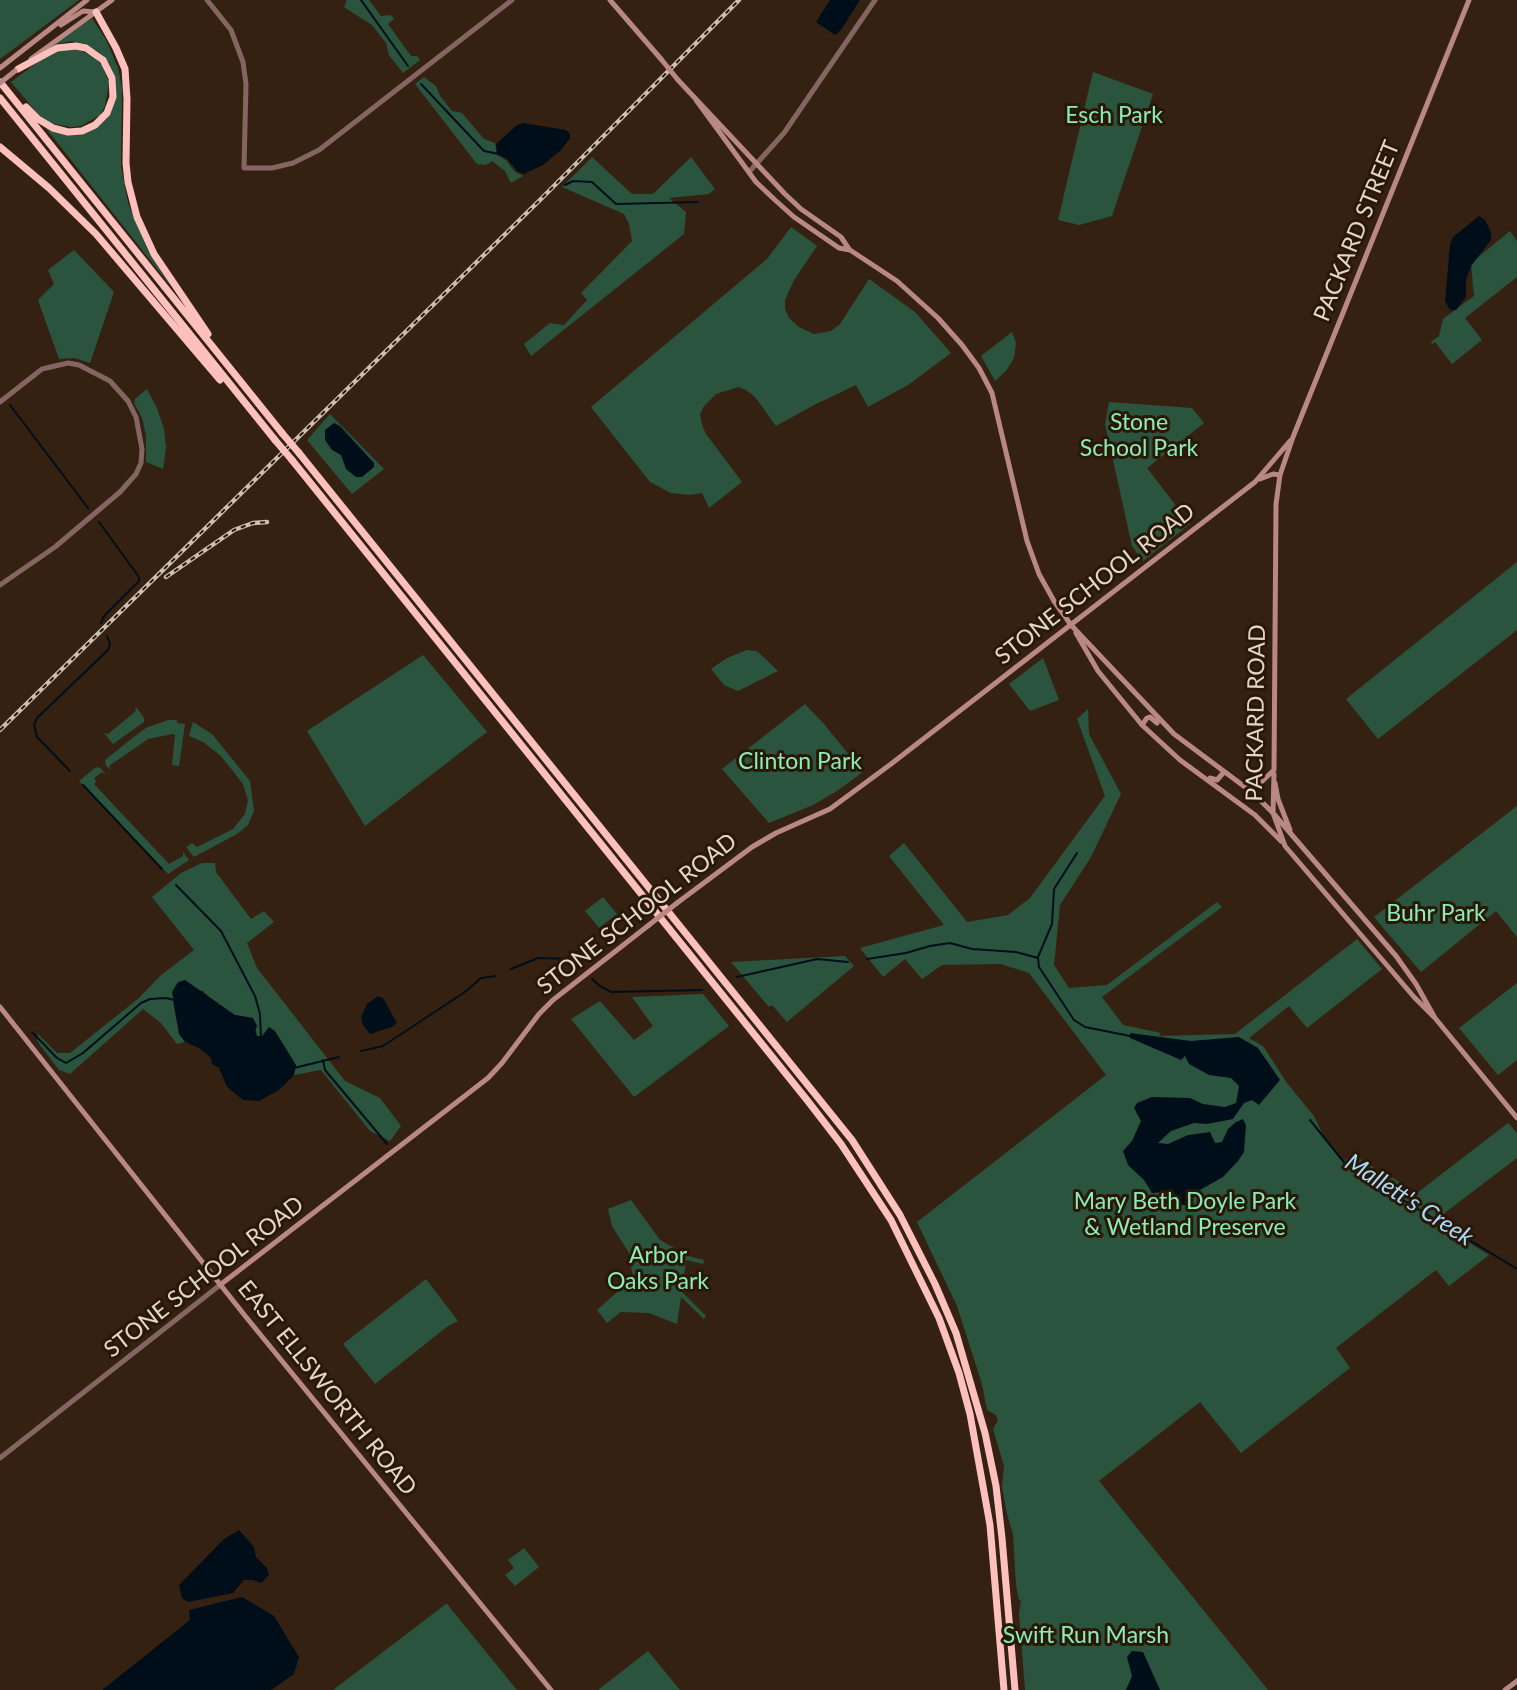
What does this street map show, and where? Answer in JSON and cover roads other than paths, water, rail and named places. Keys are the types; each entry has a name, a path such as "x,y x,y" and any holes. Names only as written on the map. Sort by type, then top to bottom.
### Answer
{"highway":[{"path":"96,12 125,69 127,173 136,217 154,254 222,358"},
{"path":"0,76 38,119 59,131 74,132 89,128 101,120 111,105 114,88 109,70 103,60 86,48 57,48 16,70"},
{"path":"0,82 852,1140 900,1214 956,1333 985,1433 996,1486 1015,1690"},
{"path":"0,98 807,1100 841,1144 891,1220 939,1318 970,1413 990,1525 1004,1690"},
{"path":"0,147 49,188 96,234 222,381 242,399"}],"main road":[{"path":"0,68 87,0"},
{"path":"0,82 112,0"},
{"path":"610,0 696,100 801,209 841,237 850,250 916,297 949,330 981,372 997,409 1032,556 1047,590 1098,671 1143,725 1195,771 1255,815 1285,846"},
{"name":"PACKARD STREET","path":"1280,475 1469,0"},
{"path":"43,35 83,11 96,12"},
{"path":"696,100 756,182 794,217 839,248 850,250"},
{"path":"1255,482 1293,437"},
{"path":"1255,482 1266,476 1280,475"},
{"name":"PACKARD ROAD","path":"1280,475 1276,504 1273,813 1285,846 1414,997 1436,1018 1517,1118"},
{"name":"STONE SCHOOL ROAD","path":"220,1285 488,1078 553,1000 677,903 762,841 842,801 1255,482"},
{"path":"1071,625 1174,734"},
{"path":"1143,725 1145,719 1150,718 1174,734"},
{"name":"PACKARD ROAD","path":"1174,734 1242,785 1273,813 1407,971 1436,1018"},
{"path":"1195,771 1214,780 1224,772"},
{"path":"1242,785 1251,788 1257,786 1274,772"},
{"path":"1274,772 1278,799 1293,836"},
{"path":"1334,902 1361,929 1366,929 1369,924"},
{"path":"1367,941 1381,952 1404,978 1408,976 1407,971"},
{"name":"EAST ELLSWORTH ROAD","path":"0,1007 220,1285 551,1690"},
{"path":"1505,1690 1517,1681"}],"street":[{"path":"207,0 231,30 243,62 246,84 244,169 272,168 293,163 319,150 512,0"},
{"path":"749,172 789,125 875,0"},
{"path":"0,402 42,369 68,363 79,365 110,381 128,401 136,417 142,449 141,463 136,474 120,492 55,547 0,585"},
{"name":"STONE SCHOOL ROAD","path":"0,1458 220,1285"}],"water":[{"path":"830,0 860,0 835,35 816,22"},
{"path":"523,123 566,130 570,134 561,150 543,165 524,174 497,154 496,144 517,125"},
{"path":"1479,216 1485,220 1491,232 1491,240 1471,266 1466,280 1466,297 1456,310 1450,310 1445,301 1450,244 1453,237"},
{"path":"334,423 340,426 374,463 374,467 362,477 356,477 346,469 341,455 332,450 325,440 325,430"},
{"path":"185,980 235,1015 253,1018 257,1026 257,1036 262,1036 269,1027 275,1031 296,1065 294,1075 279,1090 259,1101 243,1100 227,1087 219,1068 212,1064 211,1058 199,1048 185,1042 179,1034 172,992 178,982"},
{"path":"378,996 383,998 397,1023 370,1034 361,1017 367,1004"},
{"path":"1130,1033 1191,1041 1239,1037 1258,1048 1280,1080 1259,1105 1252,1100 1244,1103 1233,1119 1207,1124 1194,1123 1171,1131 1158,1143 1168,1144 1188,1135 1210,1132 1215,1143 1222,1142 1228,1129 1236,1122 1243,1119 1246,1125 1244,1152 1238,1161 1223,1177 1200,1190 1187,1205 1181,1205 1165,1192 1152,1193 1144,1180 1128,1165 1123,1151 1132,1141 1141,1121 1134,1108 1137,1103 1152,1097 1190,1098 1203,1104 1225,1107 1236,1103 1239,1086 1231,1078 1209,1075 1189,1064 1185,1056 1181,1060 1130,1038"},
{"path":"239,1530 254,1547 256,1557 267,1568 269,1575 261,1583 244,1580 233,1593 188,1602 182,1598 179,1585 224,1539"},
{"path":"242,1597 274,1616 299,1657 294,1674 271,1690 102,1690 190,1620 189,1610"},
{"path":"1132,1651 1143,1652 1160,1690 1126,1690 1132,1676 1127,1657"}],"waterway":[{"path":"361,0 408,66"},
{"path":"421,84 484,151 499,154"},
{"path":"565,185 573,181 592,182 616,204 698,202"},
{"name":"Mallett's Creek","path":"10,405 88,508"},
{"name":"Mallett's Creek","path":"99,522 139,577 139,581 104,616 101,623"},
{"name":"Mallett's Creek","path":"70,771 37,737 34,725 37,718 108,650 110,644 107,636"},
{"name":"Mallett's Creek","path":"83,785 162,869"},
{"path":"1038,957 1052,924 1054,889 1077,853"},
{"name":"Mallett's Creek","path":"176,885 221,931 255,996 260,1014 261,1037"},
{"name":"Mallett's Creek","path":"867,959 950,943 972,949 1016,952 1038,958"},
{"name":"Mallett's Creek","path":"511,969 538,958 574,959 583,966"},
{"name":"Mallett's Creek","path":"1038,958 1039,967 1074,1020 1085,1027 1130,1036"},
{"name":"Mallett's Creek","path":"737,977 817,959 848,962"},
{"name":"Mallett's Creek","path":"361,1051 383,1046 465,992 481,978 496,976"},
{"name":"Mallett's Creek","path":"592,979 611,992 702,990"},
{"path":"32,1032 57,1058 66,1063 83,1053 141,1003 150,999 174,1000"},
{"name":"Mallett's Creek","path":"294,1068 339,1057"},
{"path":"323,1060 325,1070 387,1144"},
{"name":"Mallett's Creek","path":"1310,1120 1347,1166 1517,1269"}],"railway":[{"path":"0,730 543,197 739,0"},
{"path":"166,577 234,530 253,523 267,522"}],"park label":[{"name":"Esch Park","path":"1114,116"},
{"name":"Stone School Park","path":"1139,436"},
{"name":"Clinton Park","path":"800,762"},
{"name":"Buhr Park","path":"1436,914"},
{"name":"Mary Beth Doyle Park & Wetland Preserve","path":"1185,1215"},
{"name":"Arbor Oaks Park","path":"658,1269"},
{"name":"Swift Run Marsh","path":"1086,1636"}]}
